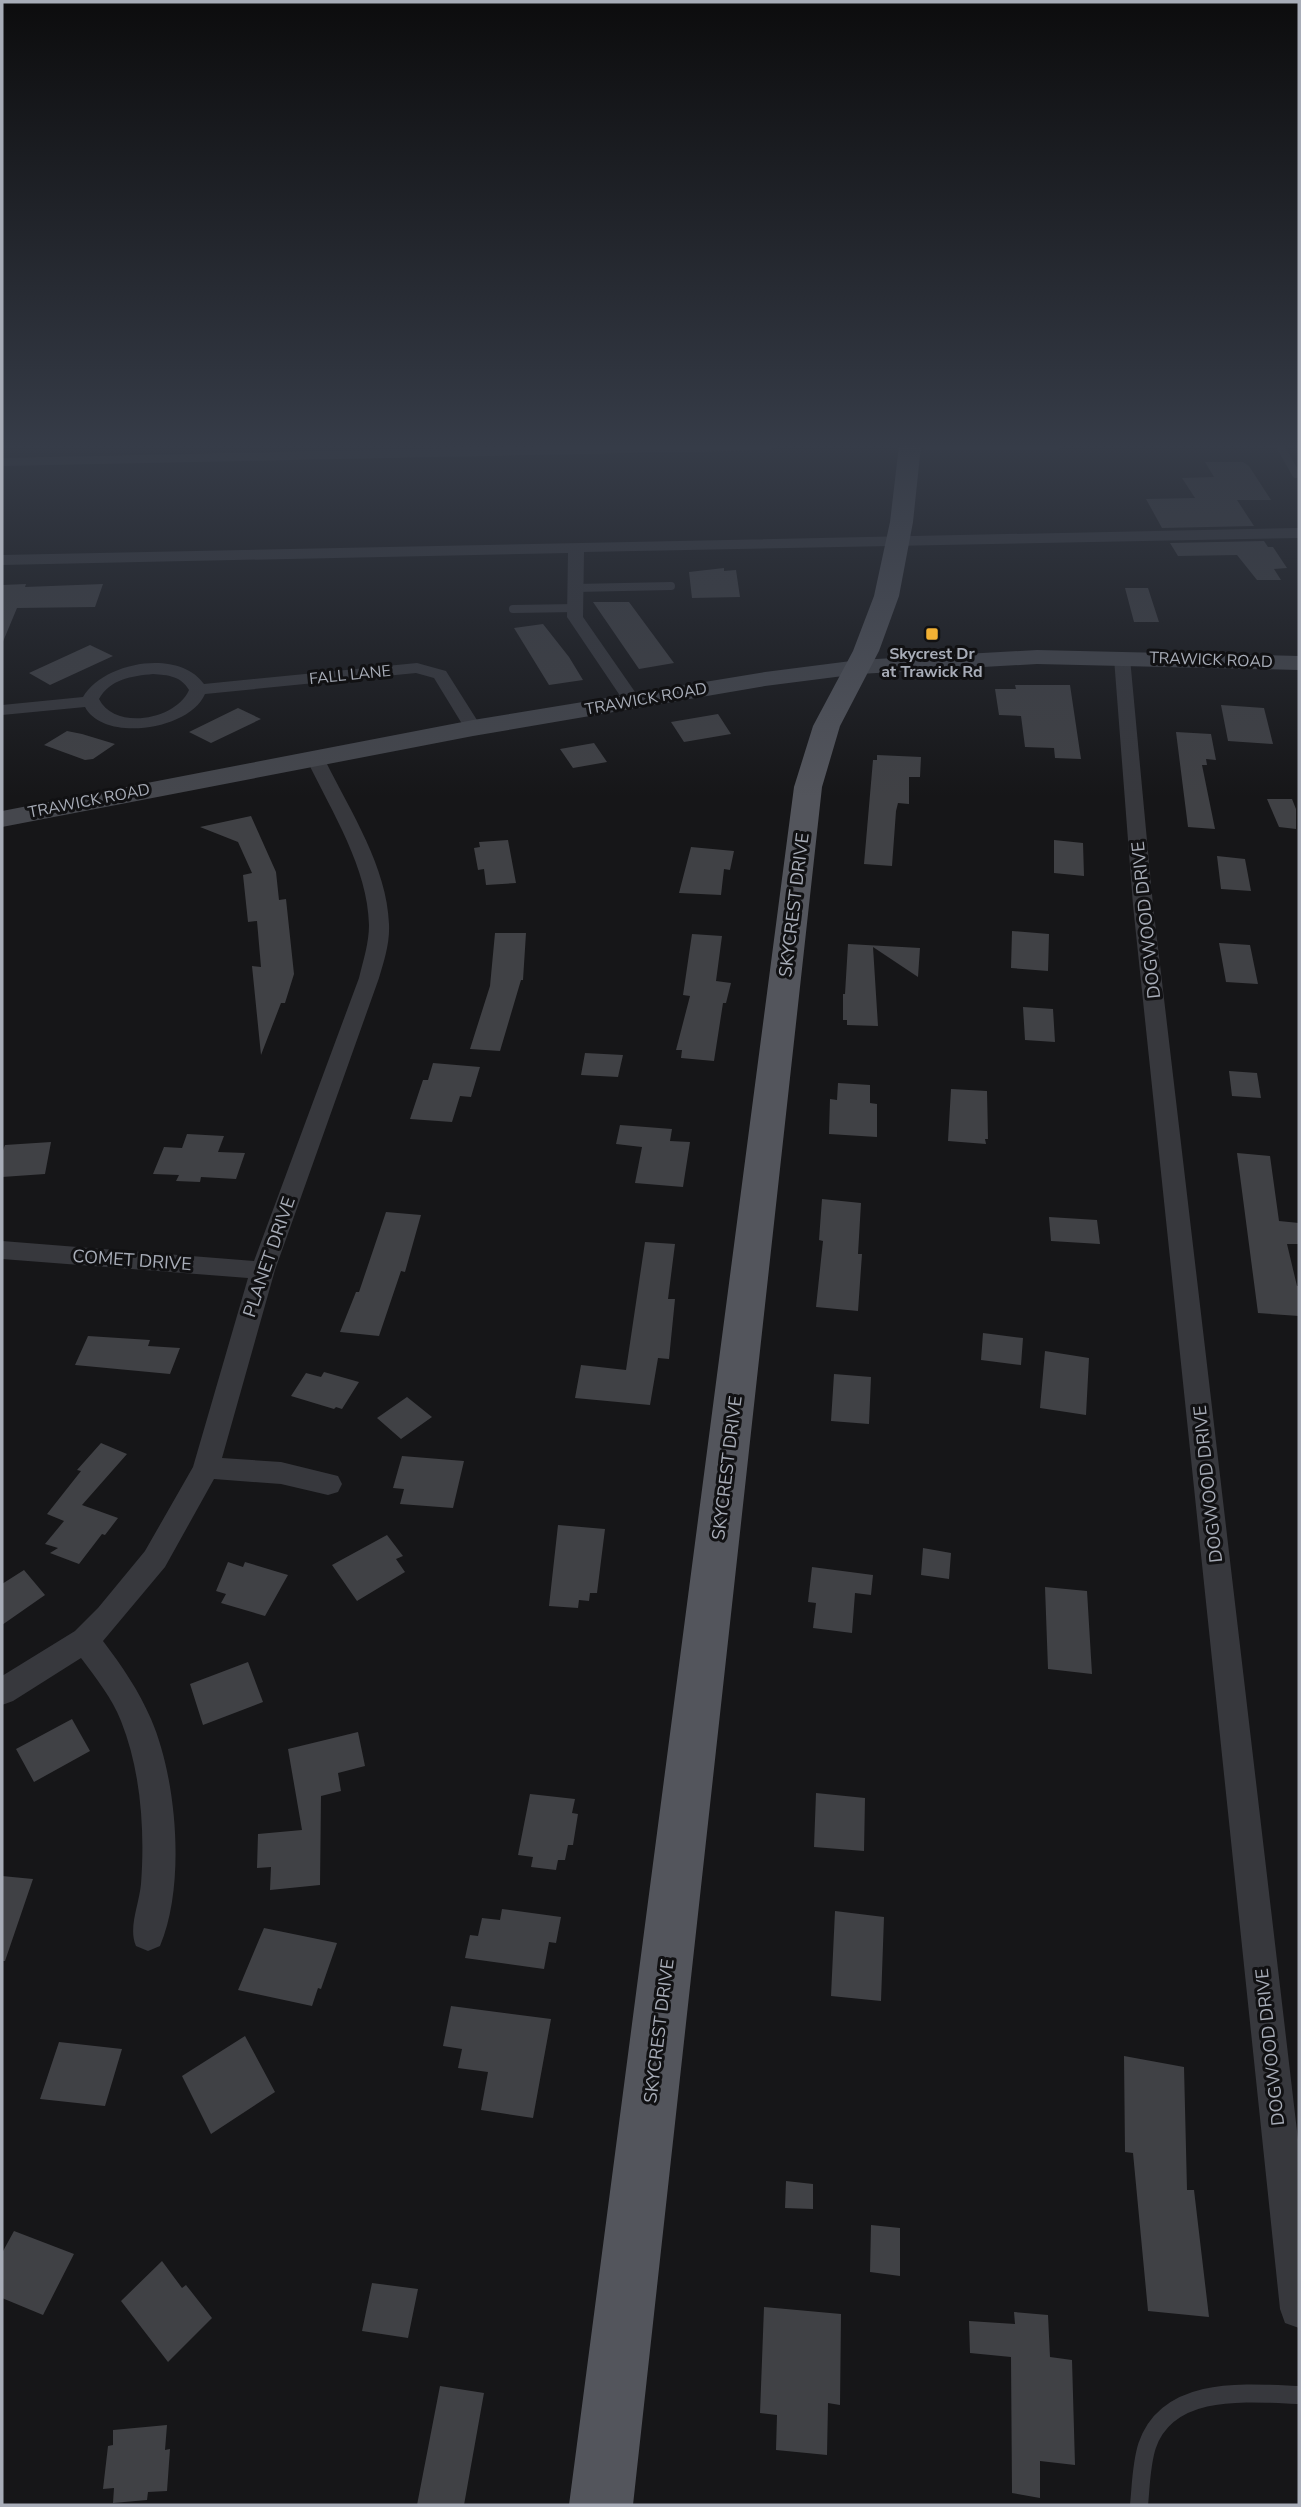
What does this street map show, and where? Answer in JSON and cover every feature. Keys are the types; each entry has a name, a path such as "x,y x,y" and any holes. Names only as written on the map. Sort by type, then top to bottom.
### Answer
{"main road":[{"name":"SKYCREST DRIVE","path":"601,2505 808,787 826,731 843,692 859,667 886,601 895,563"}],"street":[{"path":"576,563 575,617 633,702"},
{"name":"TRAWICK ROAD","path":"2,819 472,728 765,679 859,667 1000,657 1299,663"},
{"name":"DOGWOOD DRIVE","path":"1122,658 1143,905 1299,2309"},
{"name":"FALL LANE","path":"198,690 417,668 440,675 472,728"},
{"path":"167,670 179,673 189,677 198,690 195,700 185,709 148,722 108,719 96,712 90,701 93,691 100,684 111,678 138,671 167,670"},
{"path":"2,710 90,701"},
{"name":"PLANET DRIVE","path":"2,1692 85,1640 108,1618 155,1559 205,1468 263,1270 369,978 379,922 371,887 354,839 315,758"},
{"name":"COMET DRIVE","path":"2,1250 263,1270"},
{"path":"205,1468 281,1474 328,1483"},
{"path":"85,1640 119,1685 137,1723 150,1767 158,1840 159,1886 148,1935"}],"lane":[{"path":"576,588 671,586"},
{"path":"513,610 576,608"},
{"path":"1139,2505 1149,2442 1175,2409 1220,2392 1299,2395"}],"building":[{"path":"1243,563 1284,563 1287,568 1274,569 1281,580 1257,580"},
{"path":"724,568 724,571 736,570 740,597 692,598 689,572"},
{"path":"26,584 25,587 103,584 95,607 17,608 2,644 2,585"},
{"path":"1125,588 1148,588 1159,622 1134,622"},
{"path":"593,602 629,602 674,663 639,669"},
{"path":"543,624 583,680 549,685 514,628"},
{"path":"90,645 113,656 50,685 29,673"},
{"path":"1015,685 1070,685 1081,759 1055,758 1054,748 1025,747 1021,716 999,715 995,689 1016,689"},
{"path":"1221,705 1264,708 1273,744 1228,741"},
{"path":"238,708 261,719 211,743 189,732"},
{"path":"718,714 731,734 684,742 671,722"},
{"path":"67,731 115,744 93,759 85,760 44,745"},
{"path":"1176,732 1211,734 1216,760 1206,759 1207,765 1202,765 1215,829 1188,827"},
{"path":"594,743 607,762 573,768 560,749"},
{"path":"877,755 921,757 920,777 909,777 909,804 898,803 892,866 864,864 873,760 877,760"},
{"path":"1267,799 1292,799 1296,809 1296,829 1279,827"},
{"path":"251,816 276,872 279,900 286,899 294,974 285,1003 281,1003 261,1055 252,966 261,967 257,921 248,922 243,875 252,873 238,842 200,827"},
{"path":"508,840 516,883 486,885 484,869 478,870 474,848 480,847 479,842"},
{"path":"1054,840 1083,843 1084,876 1054,873"},
{"path":"691,847 734,851 730,870 724,869 721,895 679,893"},
{"path":"1217,856 1245,859 1251,891 1221,889"},
{"path":"1012,931 1049,934 1048,971 1011,968"},
{"path":"495,933 526,933 523,980 500,1051 470,1049 490,986"},
{"path":"692,934 722,936 716,981 731,983 726,1003 723,1003 714,1061 681,1058 682,1050 676,1050 690,996 683,995"},
{"path":"1219,943 1250,945 1258,984 1226,982"},
{"path":"848,944 920,948 918,977 873,947 878,1026 847,1025 847,1020 843,1020"},
{"path":"1023,1007 1053,1009 1055,1042 1025,1040"},
{"path":"585,1053 623,1055 618,1077 581,1075"},
{"path":"433,1063 480,1067 471,1097 460,1096 452,1122 410,1119 423,1080 428,1080"},
{"path":"1229,1071 1257,1073 1261,1098 1232,1096"},
{"path":"838,1083 870,1085 870,1103 877,1104 877,1137 829,1134 830,1099 837,1100"},
{"path":"951,1089 987,1091 986,1144 948,1141"},
{"path":"620,1125 672,1129 670,1141 690,1142 683,1187 635,1183 642,1147 616,1144"},
{"path":"187,1134 224,1136 218,1152 245,1153 236,1179 201,1177 200,1182 176,1181 179,1175 153,1174 164,1147 182,1148"},
{"path":"51,1142 45,1174 2,1177 2,1153 5,1145"},
{"path":"1237,1153 1270,1156 1279,1221 1299,1223 1299,1244 1287,1244 1299,1286 1299,1316 1258,1313"},
{"path":"822,1199 861,1203 858,1254 862,1254 858,1311 816,1307 823,1241 819,1240"},
{"path":"386,1212 421,1215 405,1272 401,1271 379,1336 340,1332 356,1292 359,1292"},
{"path":"1049,1217 1097,1220 1100,1244 1051,1241"},
{"path":"645,1242 675,1244 668,1299 675,1299 669,1359 658,1358 650,1405 575,1398 581,1365 626,1370"},
{"path":"983,1333 1023,1338 1021,1365 981,1360"},
{"path":"88,1336 150,1340 148,1346 180,1348 170,1374 75,1365"},
{"path":"1045,1351 1089,1358 1086,1415 1040,1408"},
{"path":"324,1372 359,1382 342,1409 291,1396 306,1373 321,1377"},
{"path":"834,1374 871,1377 869,1424 831,1421"},
{"path":"407,1397 432,1417 401,1439 377,1418"},
{"path":"101,1443 127,1454 82,1505 118,1518 79,1564 50,1553 58,1548 45,1544 64,1521 47,1514 81,1471 77,1470"},
{"path":"402,1456 464,1461 453,1508 400,1504 404,1489 393,1488"},
{"path":"558,1525 605,1529 597,1593 590,1593 589,1601 579,1600 578,1608 549,1606"},
{"path":"387,1535 403,1556 396,1559 405,1572 357,1601 332,1565"},
{"path":"923,1548 951,1553 949,1579 921,1575"},
{"path":"228,1562 243,1567 245,1562 288,1575 265,1616 221,1603 226,1594 216,1591"},
{"path":"812,1567 873,1575 871,1595 855,1593 852,1633 813,1628 816,1603 808,1602"},
{"path":"24,1570 45,1595 2,1625 2,1584"},
{"path":"1045,1587 1087,1591 1092,1674 1048,1669"},
{"path":"248,1662 263,1702 203,1725 190,1684"},
{"path":"72,1719 90,1751 34,1782 16,1749"},
{"path":"358,1732 365,1766 338,1773 341,1791 321,1796 320,1885 270,1890 271,1867 257,1868 258,1834 302,1830 288,1749"},
{"path":"816,1793 865,1798 864,1851 814,1847"},
{"path":"530,1794 575,1799 572,1813 578,1814 573,1845 568,1845 565,1860 558,1860 556,1870 531,1867 533,1857 518,1855"},
{"path":"2,1876 33,1879 5,1961 2,1961"},
{"path":"502,1909 561,1917 556,1943 549,1942 544,1969 465,1958 470,1935 478,1936 482,1918 500,1920"},
{"path":"835,1911 884,1917 881,2001 831,1996"},
{"path":"264,1928 337,1943 312,2006 238,1990"},
{"path":"451,2006 551,2019 533,2118 481,2110 488,2072 458,2068 462,2049 443,2046"},
{"path":"245,2036 275,2092 211,2134 182,2076"},
{"path":"59,2042 122,2049 105,2106 40,2099"},
{"path":"1124,2056 1184,2067 1187,2190 1194,2190 1209,2317 1148,2311 1133,2153 1125,2152"},
{"path":"786,2181 813,2184 813,2209 785,2208"},
{"path":"871,2225 900,2228 900,2276 870,2272"},
{"path":"14,2231 74,2254 43,2315 2,2298 2,2253"},
{"path":"162,2261 182,2288 186,2285 212,2318 168,2362 121,2301"},
{"path":"372,2283 418,2289 408,2338 362,2331"},
{"path":"764,2307 841,2314 840,2405 828,2403 827,2455 776,2450 777,2415 760,2413"},
{"path":"1014,2312 1048,2315 1050,2357 1072,2360 1075,2465 1040,2461 1040,2498 1012,2493 1011,2357 970,2353 969,2321 1015,2324"},
{"path":"440,2386 484,2393 464,2505 417,2505"},
{"path":"167,2425 165,2450 170,2449 167,2491 148,2492 147,2500 113,2503 114,2488 103,2489 108,2446 113,2445 113,2430"}],"place":[{"name":"Skycrest Dr at Trawick Rd","path":"932,634"}]}
